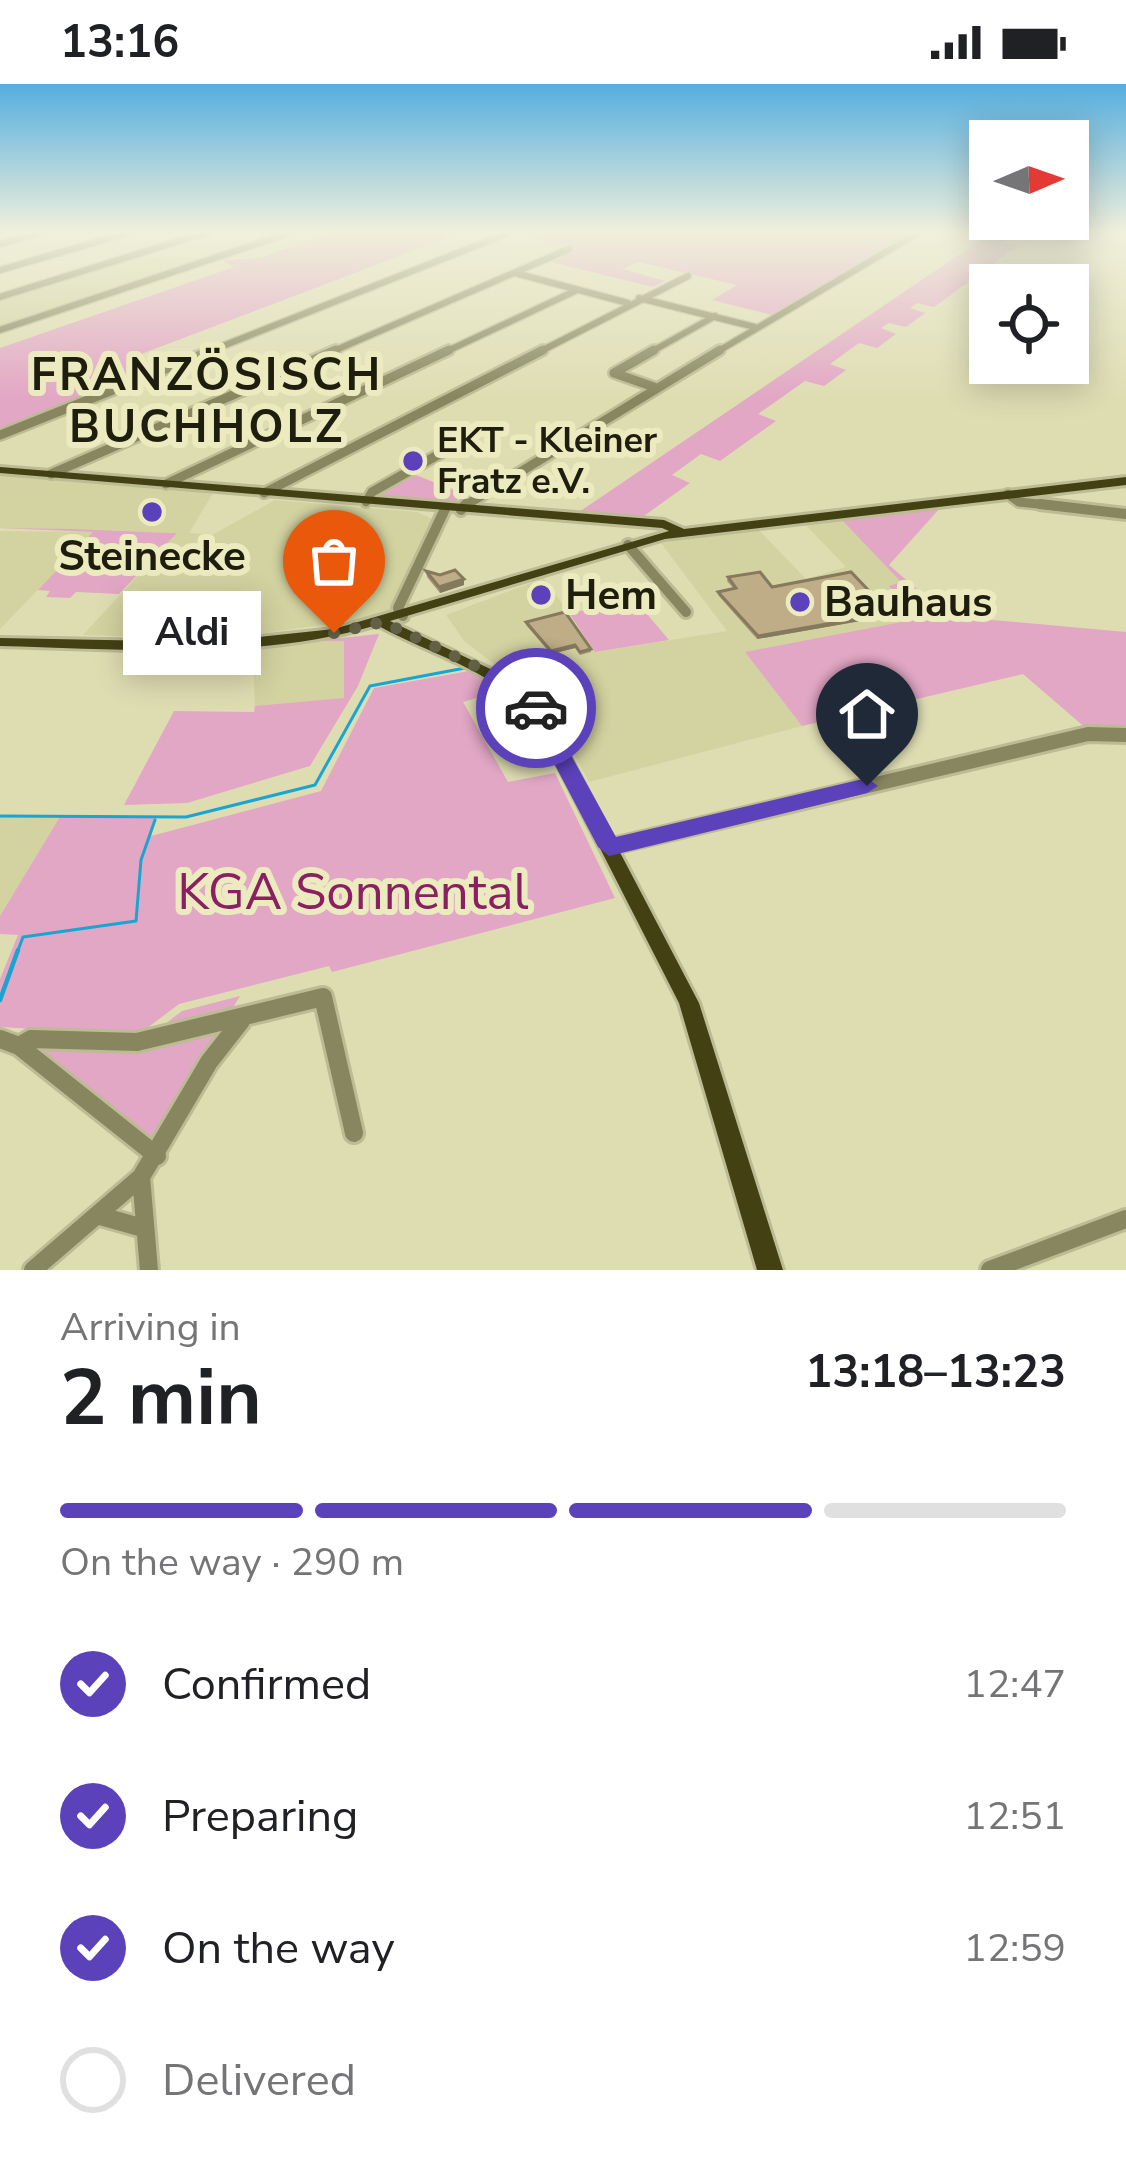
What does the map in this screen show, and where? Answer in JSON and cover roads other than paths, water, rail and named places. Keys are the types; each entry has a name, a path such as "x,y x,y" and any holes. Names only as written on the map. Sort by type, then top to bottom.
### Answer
{"main road":[{"path":"0,470 664,524 681,532"},
{"path":"0,642 211,646 383,622 628,544 681,532 1126,481"},
{"path":"403,616 418,637"},
{"path":"383,622 500,679 535,707 699,1028 770,1270"}],"street":[{"path":"0,297 34,286"},
{"path":"0,330 130,286"},
{"path":"0,435 375,286"},
{"path":"51,474 483,286"},
{"path":"563,286 757,327"},
{"path":"264,493 665,286"},
{"path":"461,510 470,499 832,286"},
{"path":"166,484 577,290"},
{"path":"655,388 614,373 716,316"},
{"path":"366,502 372,492 450,448"},
{"path":"1008,494 1026,503 1126,514"},
{"path":"403,616 398,608 446,509"},
{"path":"628,544 686,612"},
{"path":"609,847 1088,734 1126,735"},
{"path":"20,1046 31,1039 137,1042 323,997 353,1133"},
{"path":"33,1270 141,1177 209,1062 243,1019"},
{"path":"0,1039 20,1046 157,1156"},
{"path":"141,1177 149,1270"},
{"path":"96,1215 118,1217 143,1228"},
{"path":"990,1270 1126,1219"}],"waterway":[{"path":"0,816 186,817 315,785 370,686 465,668"},
{"path":"17,953 23,937 136,921 141,860 155,820"},
{"path":"0,1000 18,950"}],"place":[{"name":"EKT - Kleiner Fratz e.V.","path":"413,461"},
{"name":"Steinecke","path":"152,512"},
{"name":"Hem","path":"541,595"},
{"name":"Bauhaus","path":"800,602"},
{"name":"Aldi","path":"334,633"}],"district":[{"name":"FRANZÖSISCH BUCHHOLZ","path":"207,401"}],"park label":[{"name":"KGA Sonnental","path":"353,892"}]}
